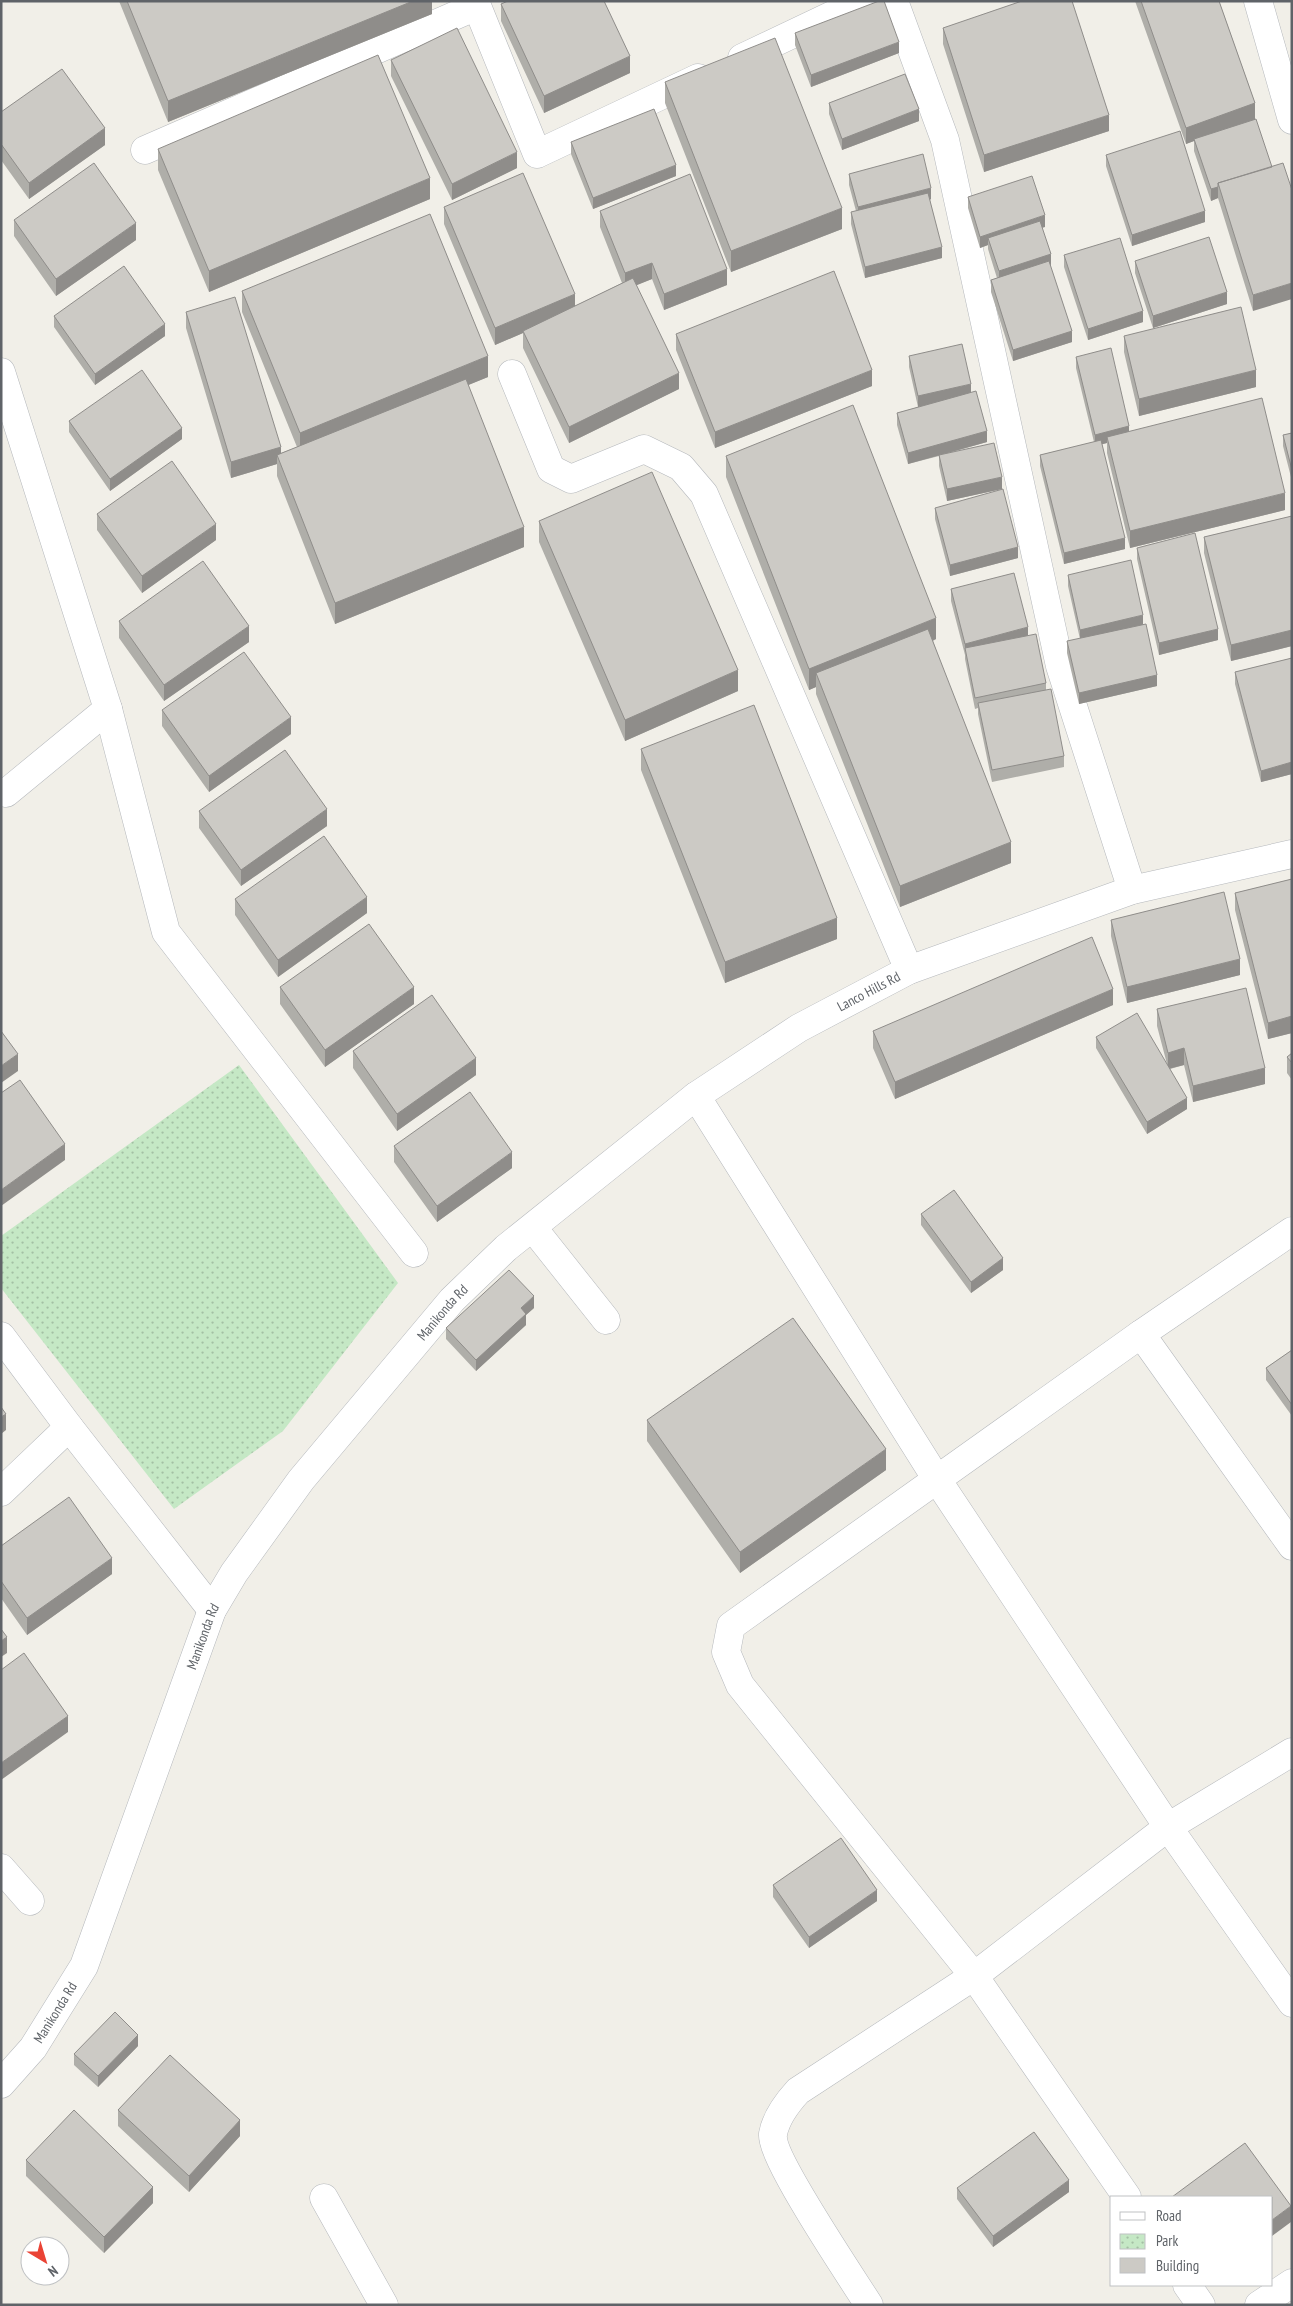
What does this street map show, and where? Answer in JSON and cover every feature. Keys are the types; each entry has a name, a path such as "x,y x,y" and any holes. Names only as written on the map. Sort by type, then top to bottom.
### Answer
{"street":[{"path":"145,150 477,6 537,154 862,1"},
{"path":"894,1 945,140 1060,666 1132,890"},
{"path":"1258,1 1292,120"},
{"path":"1,372 108,709 166,932 414,1252"},
{"path":"512,374 551,469 571,479 644,449 681,467 704,494 909,970"},
{"path":"3,793 108,709"},
{"name":"Lanco Hills Rd","path":"506,1248 696,1096 799,1028 909,970 1132,890 1292,854"},
{"path":"696,1096 936,1478 1168,1828 1292,2003"},
{"path":"533,1228 606,1320"},
{"path":"1126,2196 974,1976 740,1685 726,1652 731,1626 936,1478 1292,1231"},
{"name":"Manikonda Rd","path":"1,2084 33,2048 84,1966 212,1610 234,1573 301,1480 452,1300 506,1248"},
{"path":"1141,1334 1292,1546"},
{"path":"1,1336 68,1427 212,1610"},
{"path":"1,1492 68,1427"},
{"path":"869,2305 782,2164 773,2135 784,2105 798,2091 974,1976 1168,1828 1292,1752"},
{"path":"1,1868 30,1901"},
{"path":"324,2198 384,2305"},
{"path":"1259,2305 1292,2283"},
{"path":"1188,2286 1201,2305"}],"green space":[{"path":"239,1065 398,1283 283,1431 174,1509 1,1288 1,1236"}],"building":[{"path":"127,1 413,1 168,101"},
{"path":"508,1 604,1 630,56 544,96 501,4"},
{"path":"879,1 884,1 899,42 811,75 795,33"},
{"path":"1022,1 1072,1 1109,115 984,155 943,28"},
{"path":"1141,1 1219,1 1255,103 1186,128"},
{"path":"457,28 517,152 452,184 391,60"},
{"path":"775,38 842,208 731,251 665,82"},
{"path":"378,55 430,178 209,271 158,149"},
{"path":"62,69 105,128 29,183 1,144 1,112"},
{"path":"905,74 919,109 842,139 829,103"},
{"path":"654,109 676,165 593,198 571,142"},
{"path":"1256,119 1272,167 1218,183 1218,187 1211,189 1194,139"},
{"path":"1180,131 1205,211 1132,235 1106,155"},
{"path":"923,154 931,188 858,207 849,174"},
{"path":"94,163 136,223 56,279 14,220"},
{"path":"1283,163 1292,190 1292,283 1253,295 1218,183"},
{"path":"523,173 575,294 495,328 444,207"},
{"path":"690,174 727,269 664,294 652,263 625,273 600,211"},
{"path":"1032,176 1045,215 980,237 968,197"},
{"path":"928,193 942,247 865,267 851,212"},
{"path":"430,214 488,356 300,433 242,291"},
{"path":"1040,221 1051,254 999,271 988,238"},
{"path":"1209,237 1227,292 1153,316 1135,261"},
{"path":"1120,238 1143,311 1088,329 1064,255"},
{"path":"1049,261 1072,331 1013,350 991,280"},
{"path":"124,266 165,324 95,374 54,316"},
{"path":"834,271 872,370 715,432 676,334"},
{"path":"633,278 679,373 569,427 523,331"},
{"path":"235,297 281,447 231,462 186,312"},
{"path":"1241,307 1256,370 1139,399 1124,336"},
{"path":"962,344 971,384 918,396 909,356"},
{"path":"1111,348 1129,426 1095,435 1076,357"},
{"path":"142,370 182,428 110,479 69,421"},
{"path":"466,379 524,527 335,603 277,455"},
{"path":"976,391 987,431 908,453 897,413"},
{"path":"1262,398 1285,493 1130,531 1107,437"},
{"path":"853,405 936,618 809,669 726,456"},
{"path":"1292,433 1292,470 1283,435"},
{"path":"1101,440 1125,538 1064,553 1040,455"},
{"path":"994,443 1002,477 947,489 939,455"},
{"path":"172,461 216,524 142,576 97,514"},
{"path":"652,472 738,670 625,720 539,521"},
{"path":"1003,489 1018,547 950,565 935,508"},
{"path":"1292,516 1292,630 1231,645 1204,537"},
{"path":"1195,533 1218,629 1159,643 1137,548"},
{"path":"1131,560 1143,615 1080,630 1068,575"},
{"path":"203,561 249,626 164,685 119,621"},
{"path":"1014,573 1028,627 965,644 951,589"},
{"path":"1146,624 1157,675 1079,693 1067,641"},
{"path":"928,629 1011,842 900,886 816,673"},
{"path":"1036,634 1046,683 975,698 965,648"},
{"path":"244,652 291,717 209,776 162,710"},
{"path":"1292,658 1292,762 1261,771 1235,672"},
{"path":"1051,689 1064,756 992,770 978,703"},
{"path":"754,705 837,918 725,962 641,749"},
{"path":"285,750 327,809 241,870 199,811"},
{"path":"324,836 367,897 278,960 235,899"},
{"path":"1292,879 1292,1016 1268,1023 1235,893"},
{"path":"1224,892 1240,959 1127,987 1111,920"},
{"path":"369,924 414,987 325,1050 280,987"},
{"path":"1092,937 1113,989 895,1082 873,1031"},
{"path":"1246,988 1265,1068 1193,1086 1184,1048 1168,1053 1157,1009"},
{"path":"432,995 476,1058 397,1114 353,1051"},
{"path":"1137,1013 1187,1098 1147,1122 1096,1037"},
{"path":"1,1031 18,1054 1,1066"},
{"path":"1292,1053 1292,1063 1287,1057"},
{"path":"20,1080 65,1144 1,1190 1,1093"},
{"path":"470,1092 512,1152 437,1206 394,1146"},
{"path":"954,1190 1003,1258 971,1282 921,1214"},
{"path":"509,1270 534,1296 521,1308 526,1314 476,1360 446,1328"},
{"path":"793,1318 886,1449 740,1552 647,1420"},
{"path":"1292,1350 1292,1405 1266,1368"},
{"path":"1,1407 6,1414 1,1417"},
{"path":"69,1497 112,1558 27,1618 1,1581 1,1546"},
{"path":"1,1629 7,1637 1,1641"},
{"path":"24,1653 68,1716 1,1763 1,1670"},
{"path":"841,1838 877,1890 809,1937 773,1885"},
{"path":"115,2012 138,2035 98,2076 74,2054"},
{"path":"170,2055 240,2120 189,2176 118,2110"},
{"path":"74,2110 153,2187 104,2237 26,2160"},
{"path":"1034,2132 1069,2180 993,2236 957,2188"},
{"path":"1245,2143 1291,2206 1273,2219 1273,2196 1173,2196"}]}
